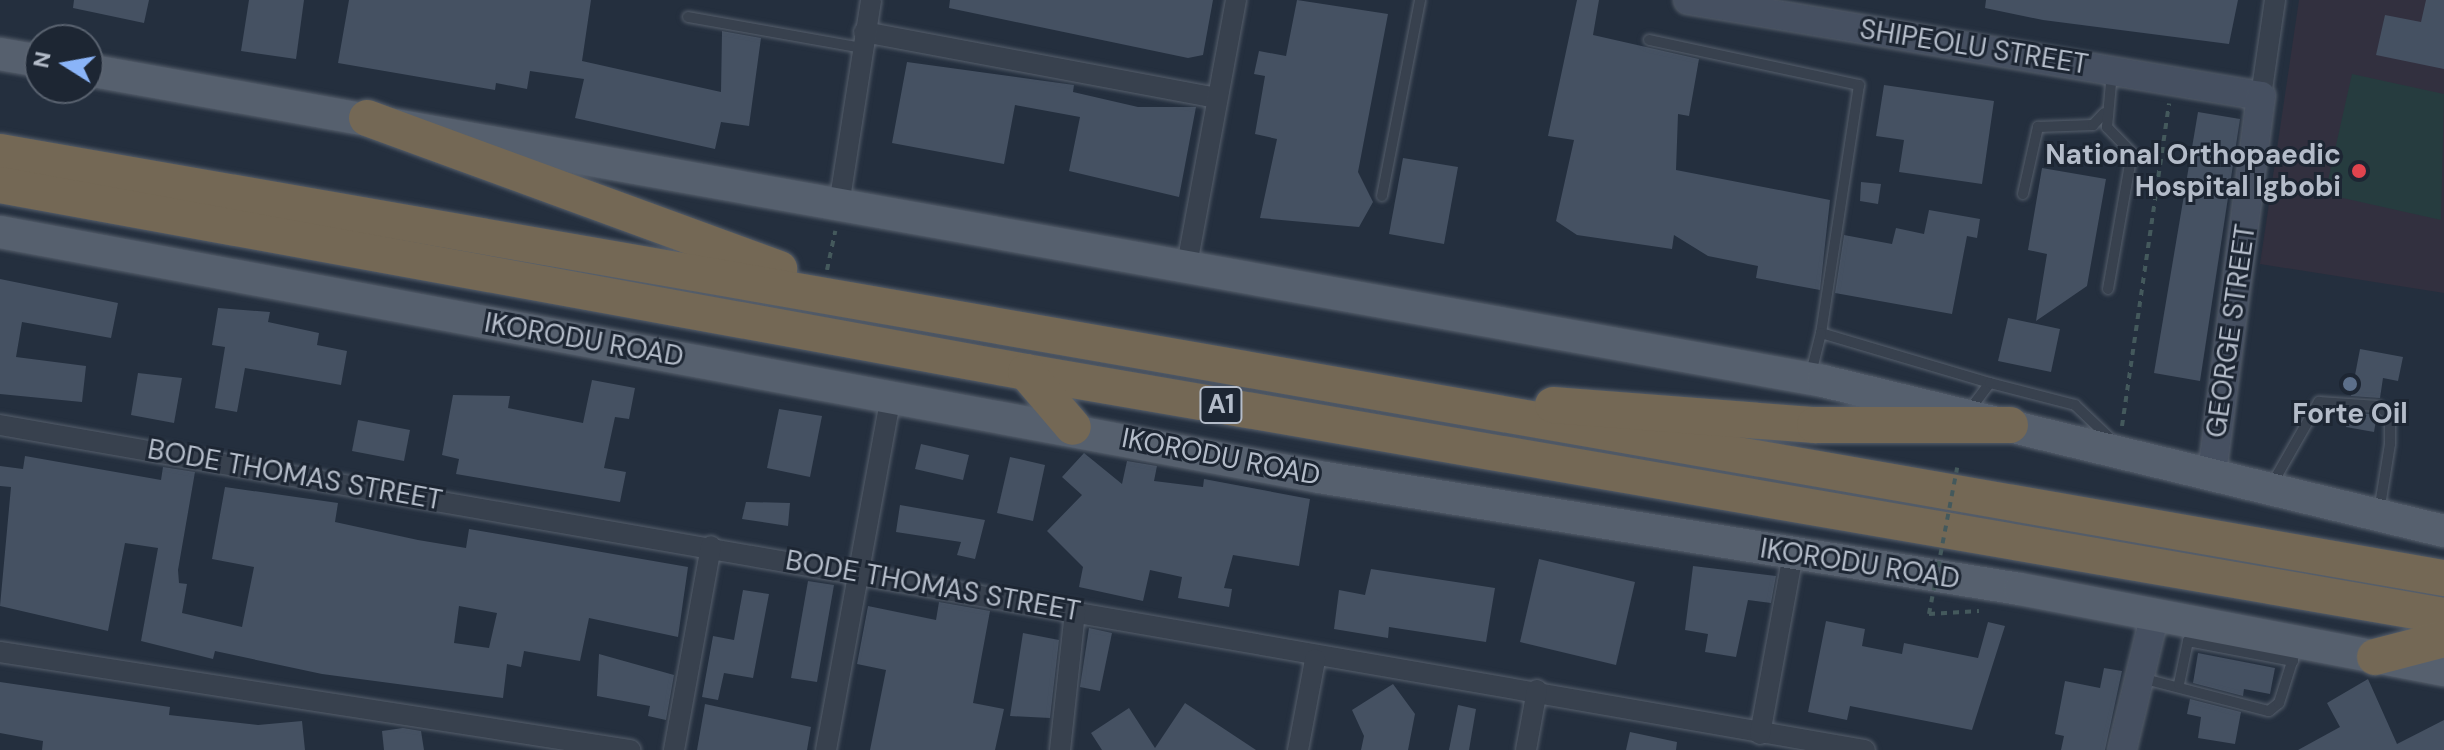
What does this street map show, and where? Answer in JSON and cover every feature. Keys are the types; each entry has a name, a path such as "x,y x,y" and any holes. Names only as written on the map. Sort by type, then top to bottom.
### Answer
{"highway":[{"path":"367,118 768,264 823,292"},
{"name":"A1","path":"0,152 823,292 2444,578"},
{"name":"IKORODU ROAD","path":"0,185 1026,372 2444,616"},
{"path":"1026,372 1073,427"},
{"path":"1504,412 1573,401 1815,425 2010,425"},
{"path":"2375,657 2444,639"}],"main road":[{"path":"0,54 24,58"},
{"path":"104,73 367,118 1186,270 1810,379 2119,447 2378,518 2444,531"},
{"name":"IKORODU ROAD","path":"0,232 1073,427 1319,477 1793,554 2154,618 2295,653 2375,657 2444,670"}],"street":[{"path":"839,205 871,0"},
{"path":"1186,270 1236,0"},
{"name":"SHIPEOLU STREET","path":"1688,0 2261,96"},
{"name":"GEORGE STREET","path":"2212,472 2275,0"},
{"path":"863,40 1217,98"},
{"path":"826,750 891,396"},
{"name":"BODE THOMAS STREET","path":"0,425 857,572 1075,611 1315,660 1537,690 1768,740 1865,750"},
{"path":"674,750 711,546"},
{"path":"1768,740 1793,554"},
{"path":"1060,750 1075,611"},
{"path":"2122,750 2154,618"},
{"path":"0,652 630,750"},
{"path":"1298,750 1315,660"},
{"path":"1526,750 1537,690"}],"lane":[{"path":"1382,196 1420,0"},
{"path":"688,17 863,40"},
{"path":"1649,40 1859,85 1821,333 1810,379"},
{"path":"2108,289 2132,153 2107,127 2104,113 2113,70"},
{"path":"2023,194 2030,135 2038,127 2093,125 2104,113"},
{"path":"1821,333 2075,405 2119,447"},
{"path":"1967,412 1990,383"},
{"path":"2269,489 2319,402 2378,406 2390,415 2390,444 2378,518"},
{"path":"2139,677 2179,684 2206,699 2269,711 2279,703 2295,653 2188,641 2179,684"}],"path":[{"path":"2119,447 2173,81"},
{"path":"823,292 839,205"},
{"path":"1957,468 1929,614 1990,610"}],"shaded area":[{"name":"National Orthopaedic Hospital Igbobi","path":"2299,0 2444,0 2444,293 2260,264"}],"green space":[{"path":"2352,74 2444,94 2441,220 2325,194"}],"building":[{"path":"74,0 149,0 144,23 73,8"},
{"path":"249,0 304,0 296,59 241,51"},
{"path":"349,0 591,0 582,61 721,92 722,31 761,38 749,126 721,122 715,149 575,118 584,79 530,71 527,89 496,83 495,90 338,63"},
{"path":"950,0 1213,0 1203,55 1188,58 949,8"},
{"path":"1297,0 1388,14 1358,172 1373,202 1359,227 1260,218 1277,139 1255,134 1265,76 1254,74 1259,51 1286,56"},
{"path":"1577,0 1599,0 1593,35 1699,59 1689,116 1678,114 1676,170 1830,200 1820,290 1756,278 1758,266 1708,256 1674,235 1672,249 1577,235 1556,221 1574,140 1548,136"},
{"path":"1986,0 2238,0 2229,44 2043,20 1985,8"},
{"path":"2426,0 2444,0 2444,69 2376,55 2385,15 2421,22"},
{"path":"907,62 1074,85 1073,92 1138,107 1196,107 1179,197 1069,171 1080,117 1015,105 1004,164 892,143"},
{"path":"1884,85 1994,101 1982,184 1899,172 1904,140 1876,136"},
{"path":"2198,112 2240,119 2200,381 2154,373"},
{"path":"1403,158 1458,167 1444,244 1389,234"},
{"path":"2042,168 2106,179 2087,286 2036,321 2047,254 2028,250"},
{"path":"1861,182 1881,184 1878,204 1860,201"},
{"path":"1929,210 1980,219 1977,238 1967,236 1952,314 1835,293 1844,235 1892,244 1896,228 1924,234"},
{"path":"0,279 118,303 111,338 22,322 16,357 86,366 82,402 0,394"},
{"path":"218,308 270,312 268,322 319,333 317,345 347,351 341,385 245,368 237,412 215,408 225,347 212,345"},
{"path":"2008,318 2060,329 2051,372 1998,361"},
{"path":"2360,349 2403,357 2398,381 2383,378 2380,398 2351,396"},
{"path":"138,373 182,378 174,423 131,415"},
{"path":"592,380 635,388 629,419 615,417 604,468 626,472 620,502 456,474 459,459 442,455 453,395 510,396 508,408 583,423"},
{"path":"779,409 822,416 810,477 767,468"},
{"path":"2349,412 2377,415 2374,432 2346,427"},
{"path":"358,420 410,430 404,461 352,451"},
{"path":"921,444 969,455 963,480 915,469"},
{"path":"1084,453 1122,484 1127,461 1157,466 1154,481 1203,487 1204,479 1310,499 1299,566 1233,555 1224,588 1232,589 1229,607 1178,598 1182,577 1150,570 1143,601 1079,587 1083,567 1047,531 1082,495 1062,477"},
{"path":"25,456 161,480 163,467 195,472 178,570 179,583 187,584 182,613 242,627 254,567 212,559 225,487 338,503 335,522 418,540 466,548 469,529 688,567 678,637 589,618 580,661 524,651 521,667 507,664 503,698 322,674 215,651 213,659 141,641 158,548 125,543 108,631 0,606 11,487 0,486 0,466 23,469","holes":["459,606 497,613 489,648 454,643"]},
{"path":"1010,457 1045,465 1033,521 997,513"},
{"path":"746,502 790,503 788,526 742,519"},
{"path":"900,505 985,520 975,559 957,555 961,542 896,532"},
{"path":"1539,559 1635,582 1616,665 1520,642"},
{"path":"1693,566 1776,576 1771,603 1748,600 1736,657 1705,652 1708,634 1685,630"},
{"path":"1371,569 1495,588 1486,642 1389,627 1388,638 1334,629 1339,590 1365,595"},
{"path":"808,581 834,585 817,682 791,678"},
{"path":"743,590 769,594 753,678 724,673 718,700 702,697 713,636 734,640"},
{"path":"939,602 990,611 973,703 1004,709 995,750 870,750 886,670 857,664 868,606 936,620"},
{"path":"1826,621 1865,629 1862,646 1902,654 1904,643 1978,658 1988,622 2005,626 1972,730 1850,706 1847,720 1808,712"},
{"path":"1089,628 1112,633 1100,691 1080,687"},
{"path":"1023,633 1059,640 1050,718 1010,716"},
{"path":"2198,653 2275,668 2270,694 2244,689 2243,696 2193,683"},
{"path":"599,654 674,675 666,720 648,716 650,706 597,696"},
{"path":"2104,668 2122,671 2105,750 2061,750 2064,736 2055,734 2065,681 2100,688"},
{"path":"2368,679 2397,744 2444,720 2444,750 2298,750 2340,727 2327,703"},
{"path":"0,682 170,707 169,715 258,725 302,721 305,750 42,750 43,741 0,733"},
{"path":"1393,684 1415,714 1408,750 1361,750 1364,736 1352,710"},
{"path":"2190,699 2241,712 2235,744 2198,738 2201,717 2187,714"},
{"path":"1185,703 1256,750 1102,750 1091,733 1129,708 1155,748"},
{"path":"705,704 811,727 807,750 697,750"},
{"path":"1458,705 1476,709 1469,750 1449,750"},
{"path":"403,728 421,731 424,750 384,750 382,731"},
{"path":"1630,732 1677,742 1676,750 1626,750"}],"place":[{"name":"National Orthopaedic Hospital Igbobi","path":"2359,171"},
{"name":"Forte Oil","path":"2350,384"}]}
